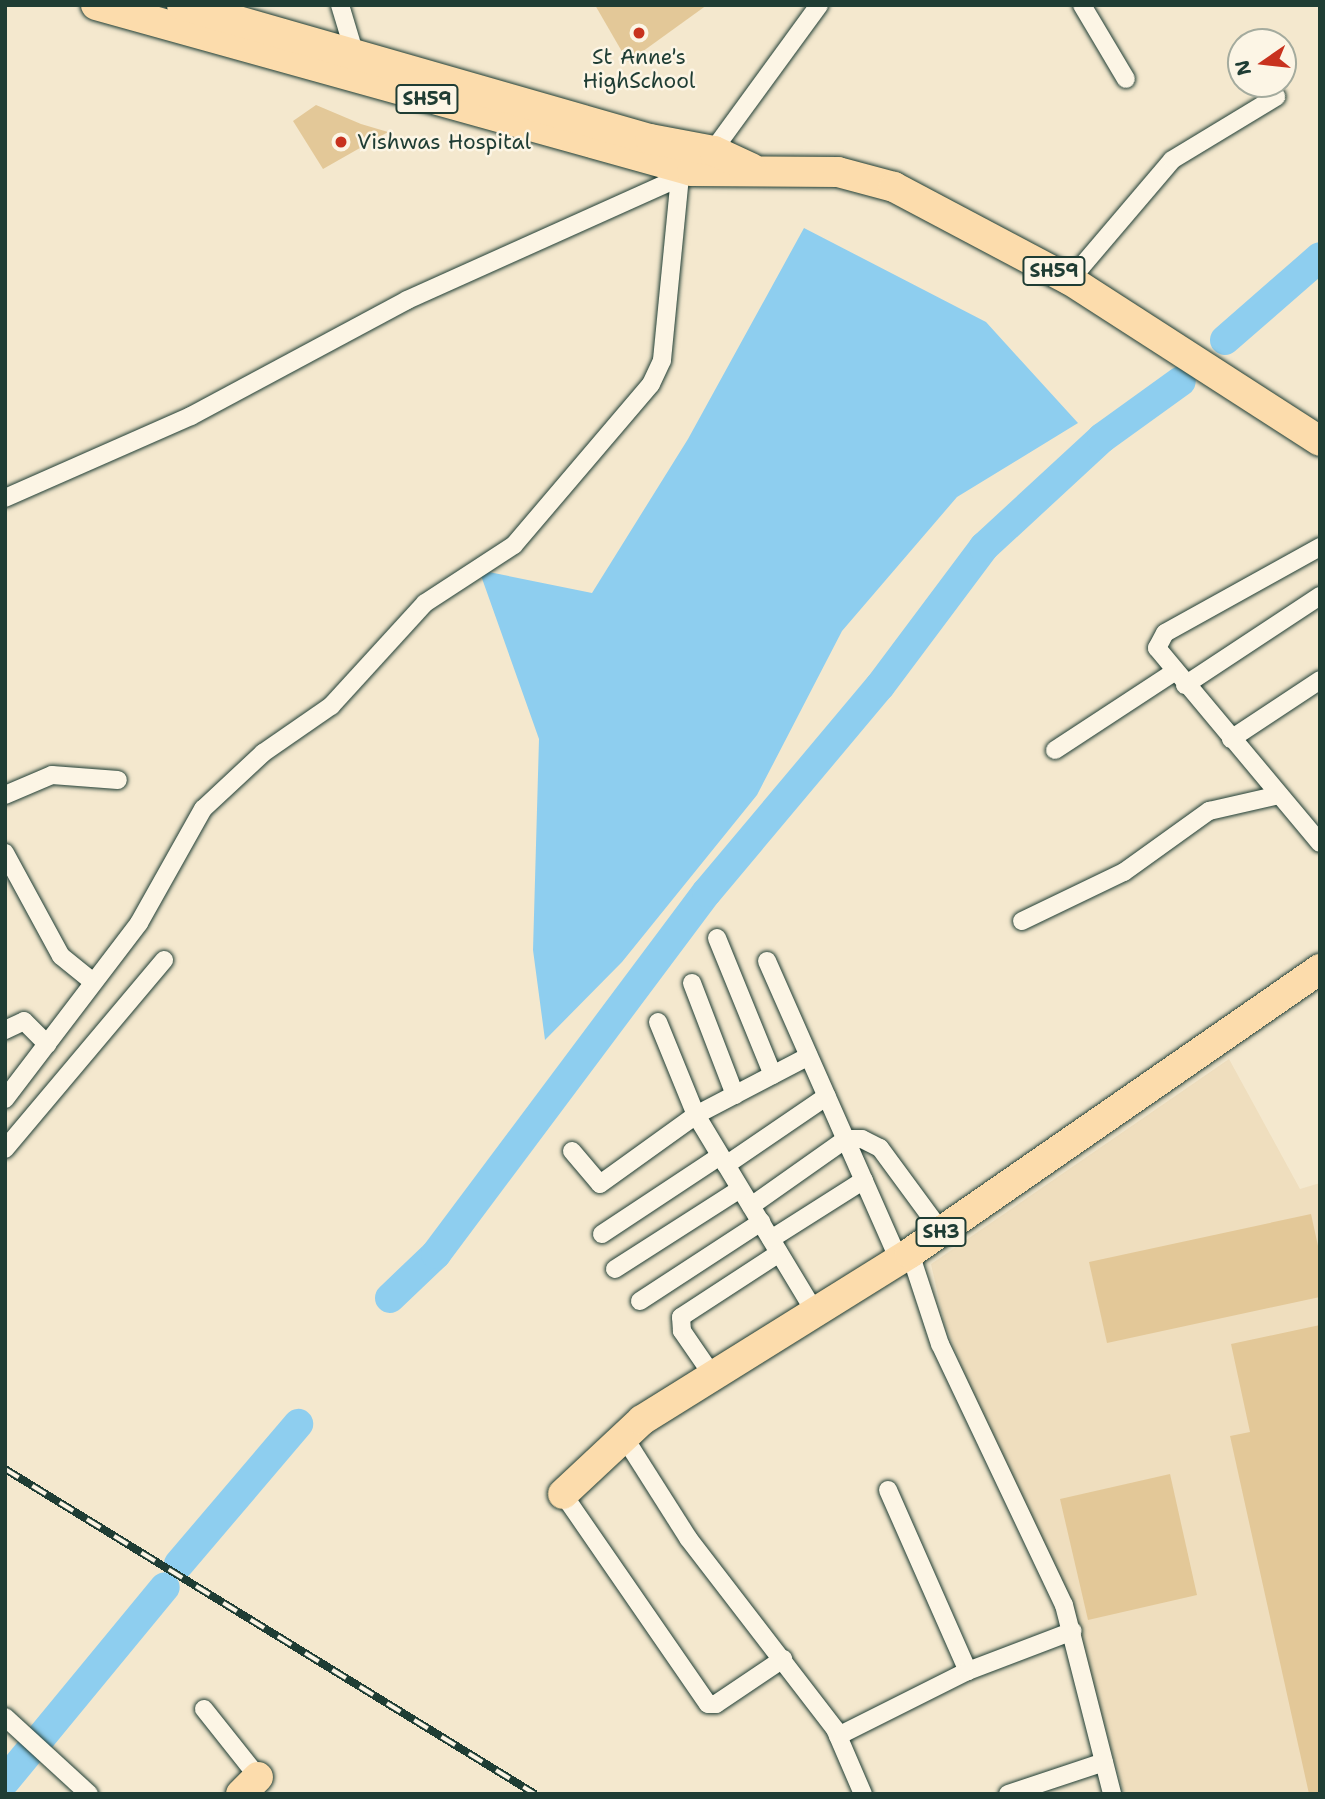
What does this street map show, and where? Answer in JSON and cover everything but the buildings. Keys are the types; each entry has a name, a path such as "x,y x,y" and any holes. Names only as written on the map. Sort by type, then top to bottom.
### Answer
{"main road":[{"name":"SH59","path":"96,5 398,80 649,139 714,151 761,172"},
{"name":"SH59","path":"182,5 356,58 398,80 686,174 838,172 894,187 1070,281 1320,441"},
{"name":"SH3","path":"562,1494 624,1437 713,1376 905,1256 1320,969"}],"street":[{"path":"340,5 356,58"},
{"path":"5,498 191,416 407,300 686,174 714,151 819,5"},
{"path":"1082,5 1126,79"},
{"path":"1070,281 1172,160 1274,98"},
{"path":"5,1099 139,923 202,809 263,753 331,706 425,603 514,545 651,383 662,360 686,174"},
{"path":"1320,547 1165,634 1157,648 1180,679 1320,843"},
{"path":"1055,750 1320,596"},
{"path":"1231,739 1320,680"},
{"path":"5,795 52,775 118,779"},
{"path":"1022,921 1124,872 1209,811 1279,795"},
{"path":"5,853 61,956 93,982"},
{"path":"717,937 773,1075"},
{"path":"5,1149 164,960"},
{"path":"767,961 864,1180 905,1256 940,1344 1073,1631 1112,1794"},
{"path":"692,983 735,1095"},
{"path":"5,1030 24,1020 47,1044"},
{"path":"658,1022 696,1115 815,1312"},
{"path":"572,1151 600,1184 696,1115 809,1056"},
{"path":"602,1234 827,1096"},
{"path":"751,1206 846,1139 862,1139 880,1149 941,1231"},
{"path":"713,1376 682,1331 681,1317 864,1180"},
{"path":"615,1269 740,1189"},
{"path":"640,1301 761,1222"},
{"path":"624,1437 688,1538 783,1659 838,1736 863,1794"},
{"path":"888,1489 968,1671"},
{"path":"562,1494 708,1704 716,1704 783,1659"},
{"path":"838,1736 968,1671 1073,1631"},
{"path":"204,1709 249,1785"},
{"path":"8,1721 65,1767 89,1794"},
{"path":"1008,1794 1104,1762"}],"shaded area":[{"path":"1229,1059 1300,1189 1320,1183 1320,1794 1124,1794 1071,1604 987,1430 944,1322 931,1264"}],"water":[{"path":"804,228 986,322 1078,423 957,497 842,631 757,795 622,962 545,1040 533,950 539,739 479,570 592,593 688,439"}],"waterway":[{"path":"1225,340 1320,257"},
{"path":"390,1298 436,1254 707,892 880,686 984,547 1102,438 1181,381"},
{"path":"179,1564 298,1424"},
{"path":"5,1781 165,1587"}],"railway":[{"path":"5,1469 535,1794"}],"place":[{"name":"St Anne's HighSchool","path":"639,33"},
{"name":"Vishwas Hospital","path":"341,142"}]}
